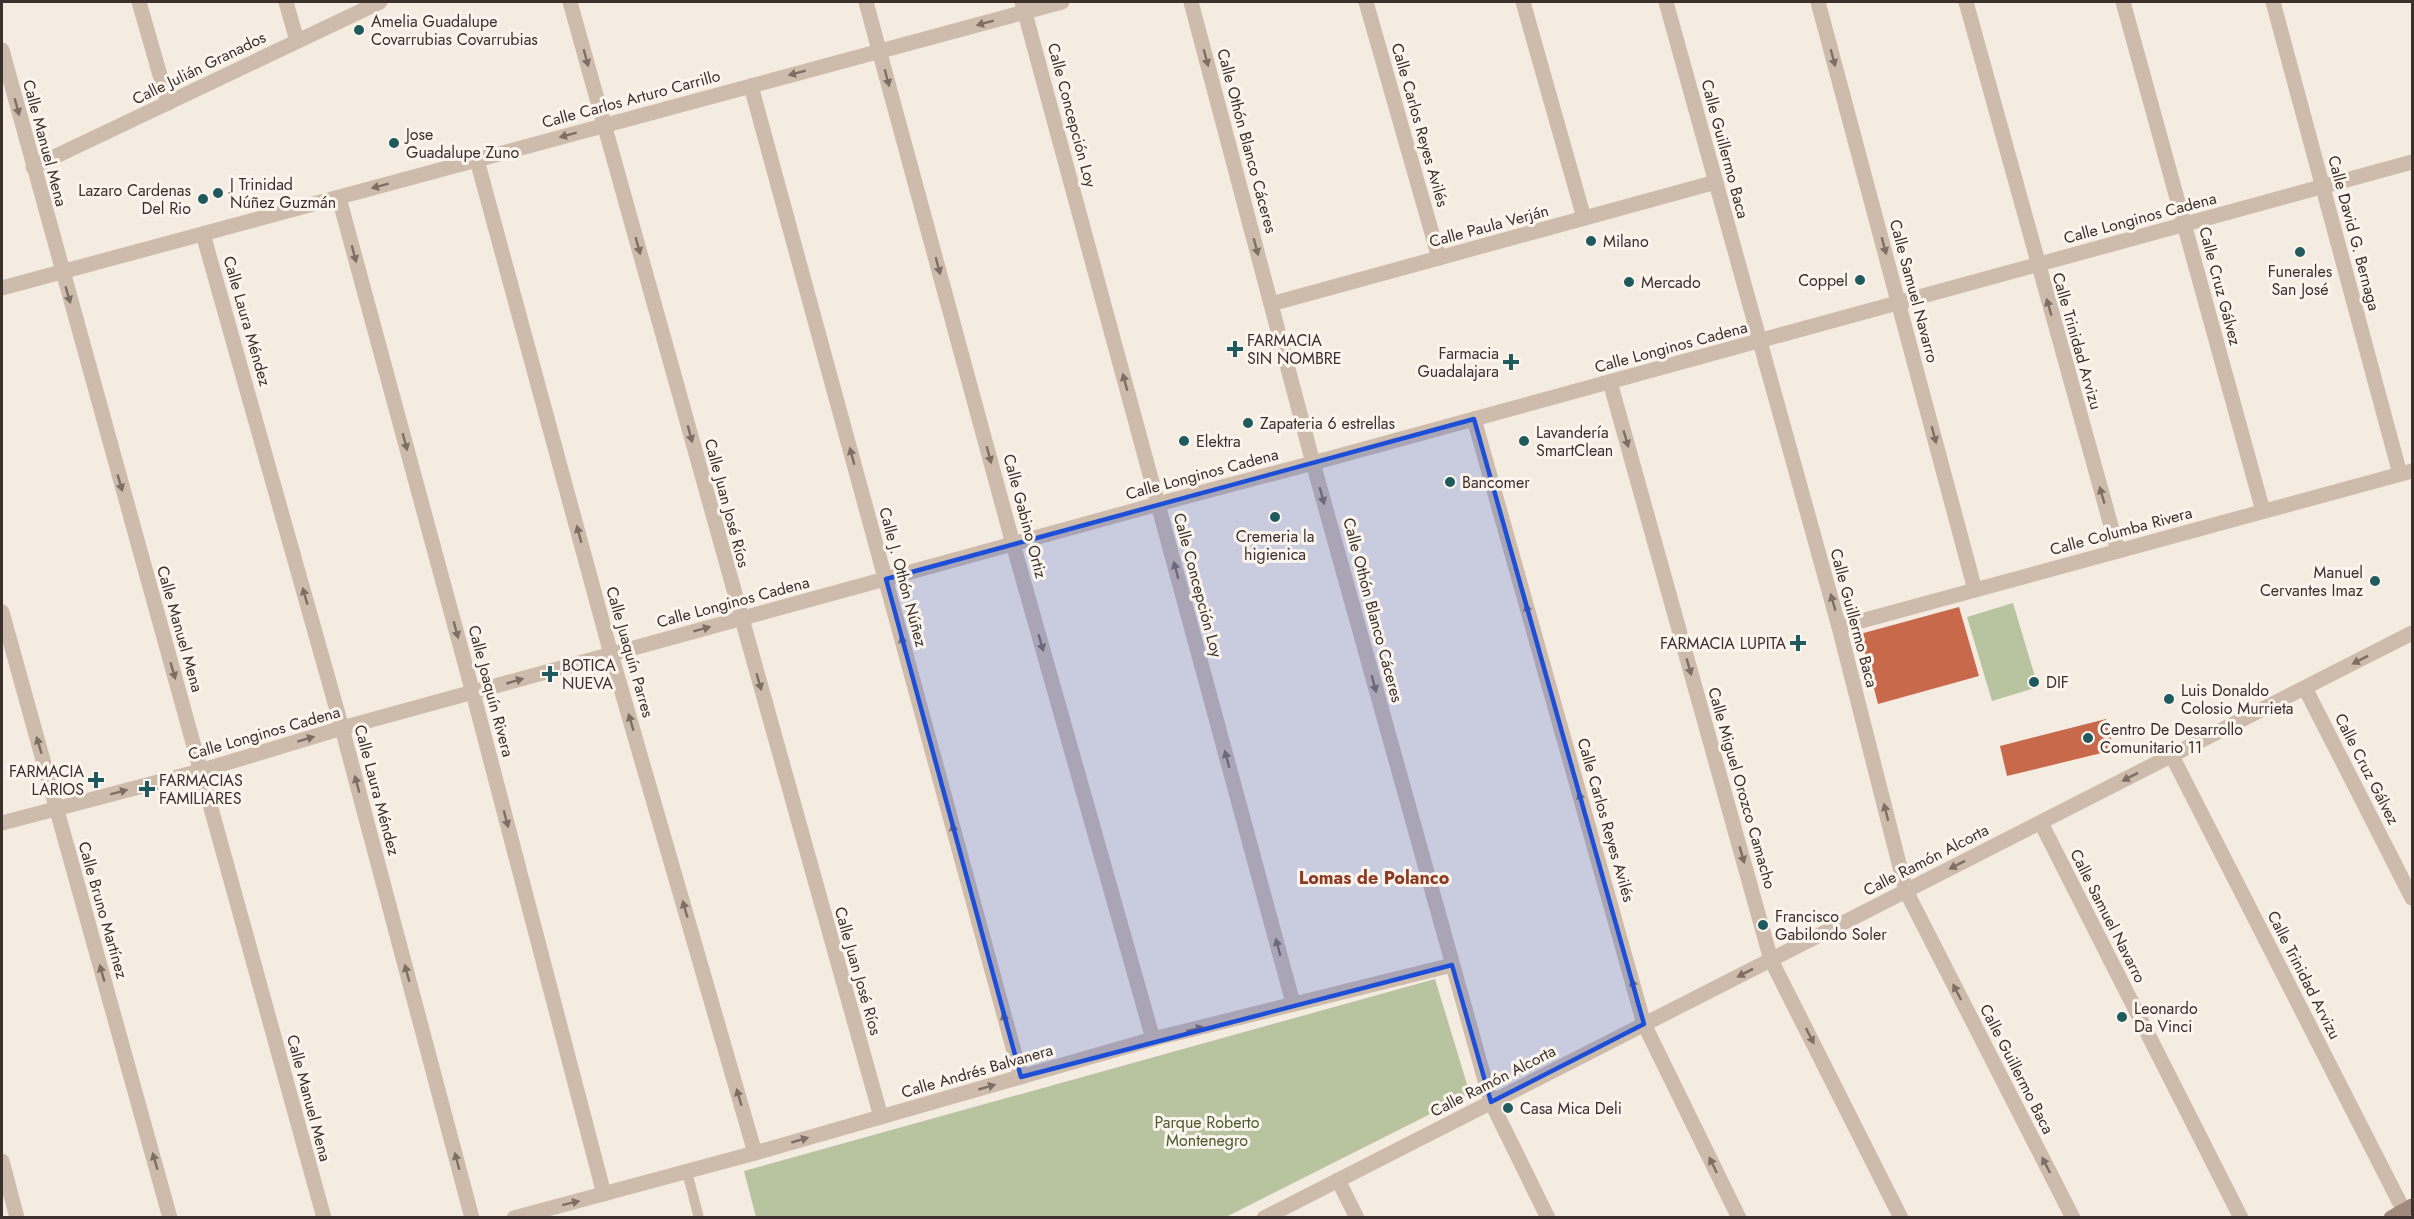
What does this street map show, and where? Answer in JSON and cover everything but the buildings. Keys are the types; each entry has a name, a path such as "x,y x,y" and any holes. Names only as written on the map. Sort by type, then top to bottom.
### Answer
{"street":[{"path":"139,2 168,103"},
{"path":"286,2 297,41"},
{"name":"Calle Julián Granados","path":"33,167 380,2"},
{"name":"Calle Juan José Ríos","path":"570,2 881,1117"},
{"name":"Calle Gabino Ortiz","path":"866,2 1013,544 1153,1040"},
{"name":"Calle Carlos Arturo Carrillo","path":"2,288 880,51 1024,7 1062,2"},
{"name":"Calle Othón Blanco Cáceres","path":"1191,2 1313,463 1491,1102 1548,1218"},
{"name":"Calle Carlos Reyes Avilés","path":"1366,2 1439,258"},
{"path":"1523,2 1584,219"},
{"name":"Calle Guillermo Baca","path":"1666,2 1839,627 1906,891 2073,1218"},
{"name":"Calle Samuel Navarro","path":"1818,2 1976,590"},
{"name":"Calle Trinidad Arvizu","path":"1966,2 2118,551"},
{"name":"Calle Cruz Gálvez","path":"2123,2 2263,512"},
{"name":"Calle David G. Bernaga","path":"2272,2 2406,472"},
{"name":"Calle Concepción Loy","path":"1024,7 1293,1003"},
{"name":"Calle Manuel Mena","path":"2,50 61,272 324,1218"},
{"name":"Calle J. Othón Núñez","path":"752,86 1021,1077"},
{"name":"Calle Juaquín Parres","path":"477,160 612,654 755,1153"},
{"name":"Calle Longinos Cadena","path":"2,823 201,771 342,728 741,618 2412,162"},
{"name":"Calle Paula Verján","path":"1271,304 1716,182"},
{"name":"Calle Joaquín Rivera","path":"339,198 473,693 604,1194"},
{"name":"Calle Laura Méndez","path":"203,234 342,728 472,1218"},
{"name":"Calle Miguel Orozco Camacho","path":"1610,382 1771,960 1901,1218"},
{"name":"Calle Carlos Reyes Avilés","path":"1474,419 1644,1024 1739,1218"},
{"name":"Calle Columba Rivera","path":"1839,627 2406,472"},
{"name":"Calle Bruno Martínez","path":"2,612 171,1218"},
{"name":"Calle Ramón Alcorta","path":"1264,1218 2412,633"},
{"name":"Calle Cruz Gálvez","path":"2305,688 2412,898"},
{"name":"Calle Trinidad Arvizu","path":"2172,756 2402,1212"},
{"name":"Calle Samuel Navarro","path":"2041,823 2241,1218"},
{"name":"Calle Andrés Balvanera","path":"514,1218 687,1172 1153,1040 1293,1003 1452,965"},
{"path":"2,1161 17,1218"},
{"path":"1338,1180 1357,1218"}],"lane":[{"path":"687,1172 699,1218"}],"highlighted area":[{"path":"1474,419 1644,1024 1491,1102 1452,965 1021,1077 886,579"}],"green space":[{"path":"2013,603 2038,687 1992,701 1967,617"},
{"name":"Parque Roberto Montenegro","path":"1435,979 1470,1094 1226,1217 756,1217 744,1171"}],"place":[{"name":"Amelia Guadalupe Covarrubias Covarrubias","path":"359,30"},
{"name":"Jose Guadalupe Zuno","path":"394,143"},
{"name":"J Trinidad Núñez Guzmán","path":"218,193"},
{"name":"Lazaro Cardenas Del Rio","path":"203,199"},
{"name":"Milano","path":"1591,241"},
{"name":"Funerales San José","path":"2300,252"},
{"name":"Coppel","path":"1860,280"},
{"name":"Mercado","path":"1629,282"},
{"name":"FARMACIA SIN NOMBRE","path":"1235,349"},
{"name":"Farmacia Guadalajara","path":"1511,362"},
{"name":"Zapateria 6 estrellas","path":"1248,423"},
{"name":"Elektra","path":"1184,441"},
{"name":"Lavandería SmartClean","path":"1524,441"},
{"name":"Bancomer","path":"1450,482"},
{"name":"Cremeria la higienica","path":"1275,517"},
{"name":"Manuel Cervantes Imaz","path":"2375,581"},
{"name":"FARMACIA LUPITA","path":"1798,643"},
{"name":"BOTICA NUEVA","path":"550,674"},
{"name":"DIF","path":"2034,682"},
{"name":"Luis Donaldo Colosio Murrieta","path":"2169,699"},
{"name":"Centro De Desarrollo Comunitario 11","path":"2088,738"},
{"name":"FARMACIA LARIOS","path":"96,780"},
{"name":"FARMACIAS FAMILIARES","path":"147,789"},
{"name":"Francisco Gabilondo Soler","path":"1763,925"},
{"name":"Leonardo Da Vinci","path":"2122,1017"},
{"name":"Casa Mica Deli","path":"1508,1108"}],"district":[{"name":"Lomas de Polanco","path":"1374,878"}]}
